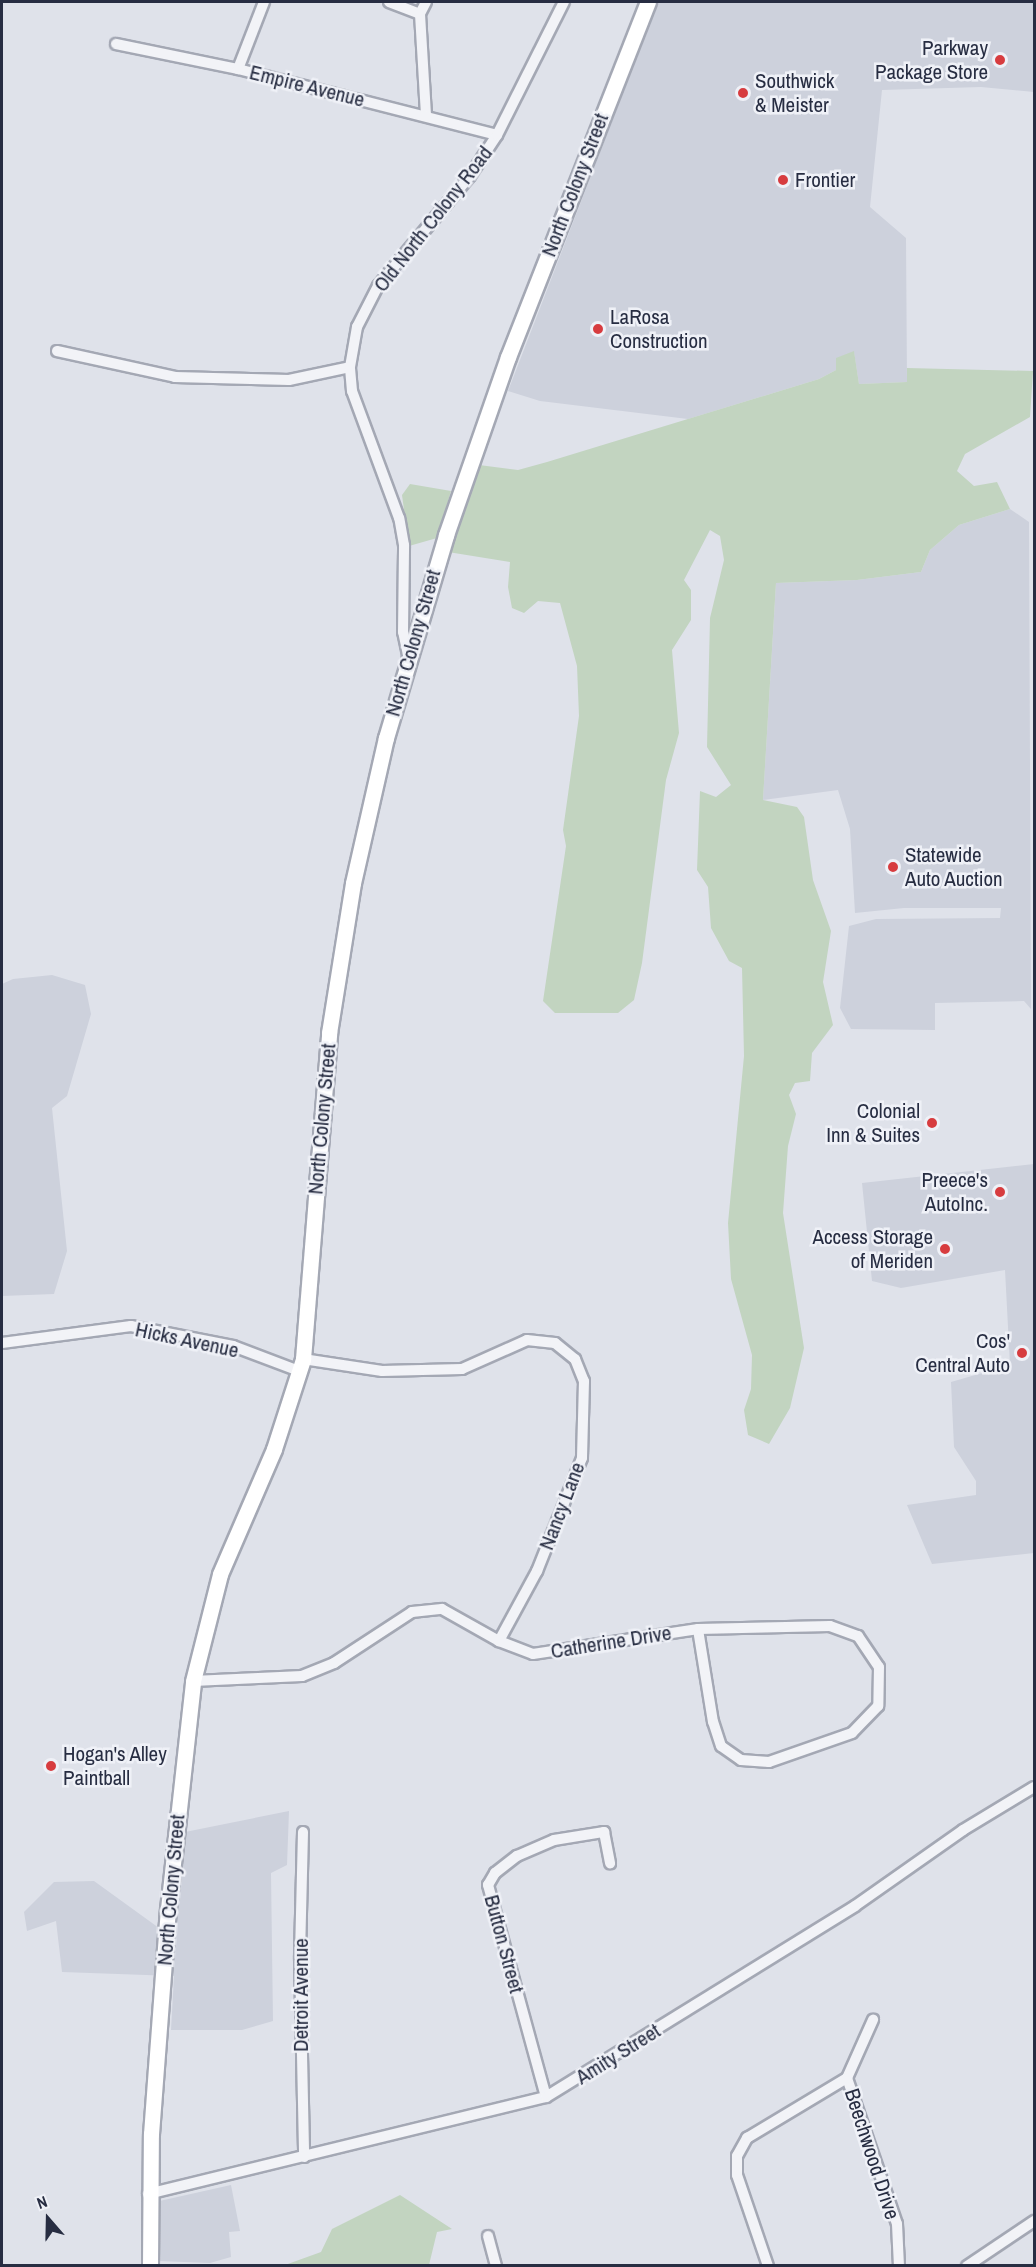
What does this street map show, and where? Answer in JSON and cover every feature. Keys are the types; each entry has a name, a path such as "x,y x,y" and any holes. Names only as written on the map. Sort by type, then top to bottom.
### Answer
{"main road":[{"name":"North Colony Street","path":"150,2265 148,2194 168,1909 193,1682 220,1574 274,1449 301,1365 329,1033 353,883 408,655 496,390 648,2"}],"street":[{"path":"238,69 264,2"},
{"path":"389,2 420,14"},
{"path":"426,2 420,14 426,115"},
{"name":"Old North Colony Road","path":"408,655 403,632 404,545 399,518 352,391 350,367 357,327 378,286 470,176 497,135 564,2"},
{"name":"Empire Avenue","path":"116,44 238,69 426,115 497,135"},
{"path":"57,351 174,377 289,380 350,367"},
{"name":"Hicks Avenue","path":"2,1343 131,1326 233,1346 301,1365"},
{"name":"Nancy Lane","path":"301,1365 382,1371 462,1369 527,1341 555,1343 575,1359 584,1381 582,1458 537,1571 499,1641"},
{"name":"Catherine Drive","path":"193,1682 286,1678 310,1674 334,1663 412,1612 442,1609 499,1641 542,1653 698,1629 830,1626 858,1636 879,1667 878,1706 852,1733 769,1762 741,1760 721,1746 713,1722 698,1629"},
{"name":"Amity Street","path":"148,2194 546,2097 855,1906 963,1830 1035,1787"},
{"name":"Detroit Avenue","path":"303,1832 300,1959 304,2157"},
{"name":"Button Street","path":"546,2097 488,1885 500,1869 536,1846 604,1832 610,1863"},
{"path":"768,2265 737,2175 737,2156 747,2138 847,2078 873,2020"},
{"name":"Beechwood Drive","path":"847,2078 897,2224 899,2265"},
{"path":"967,2265 1035,2221"},
{"path":"488,2235 496,2265"}],"shaded area":[{"path":"658,2 1034,2 1034,92 981,87 882,90 870,207 906,238 907,382 859,384 854,352 836,370 819,379 688,419 540,401 508,391"},
{"name":"Statewide Auto Auction","path":"1010,509 1029,522 1031,1009 1024,1001 935,1003 935,1030 851,1029 840,1008 849,926 876,919 1000,918 1001,908 904,908 855,913 850,829 838,790 763,800 776,583 857,580 921,572 930,550 959,525"},
{"path":"52,975 85,985 91,1014 67,1096 52,1108 67,1251 54,1294 2,1296 2,984 13,979"},
{"path":"1034,1164 1034,1553 932,1564 907,1505 976,1495 976,1481 954,1447 951,1382 1010,1365 1005,1270 901,1288 872,1281 862,1183"},
{"path":"289,1811 287,1865 271,1873 273,2021 242,2030 171,2030 174,1976 62,1972 56,1921 27,1931 24,1912 54,1882 94,1881 159,1928 176,1930 185,1832"},
{"path":"231,2185 240,2231 229,2232 231,2257 210,2263 158,2261 155,2202"}],"green space":[{"path":"854,351 859,384 907,382 907,368 1033,371 1030,417 965,454 957,471 974,486 997,482 1010,509 959,525 930,550 921,572 857,580 776,583 763,800 797,807 804,817 813,880 831,931 823,982 833,1025 812,1053 810,1081 795,1083 789,1095 796,1114 788,1146 783,1213 804,1348 790,1408 769,1444 748,1435 744,1410 751,1389 752,1355 731,1279 728,1223 744,1056 742,968 729,961 711,928 708,887 697,870 700,791 716,797 731,785 707,747 710,618 724,560 720,536 710,530 684,580 691,590 691,620 672,650 679,733 666,780 642,963 634,1000 618,1013 555,1013 543,1001 566,846 563,830 579,716 577,666 560,603 538,601 524,613 512,608 508,587 510,562 448,552 479,465 518,470 547,462 819,379 836,370 836,358"},
{"path":"410,484 451,491 437,538 409,546 402,495"},
{"path":"400,2195 452,2229 437,2232 429,2265 285,2265 321,2252 332,2229"}],"place":[{"name":"Parkway Package Store","path":"1000,60"},
{"name":"Southwick & Meister","path":"743,93"},
{"name":"Frontier","path":"783,180"},
{"name":"LaRosa Construction","path":"598,329"},
{"name":"Statewide Auto Auction","path":"893,867"},
{"name":"Colonial Inn & Suites","path":"932,1123"},
{"name":"Preece's AutoInc.","path":"1000,1192"},
{"name":"Access Storage of Meriden","path":"945,1249"},
{"name":"Cos' Central Auto","path":"1022,1353"},
{"name":"Hogan's Alley Paintball","path":"51,1766"}]}
